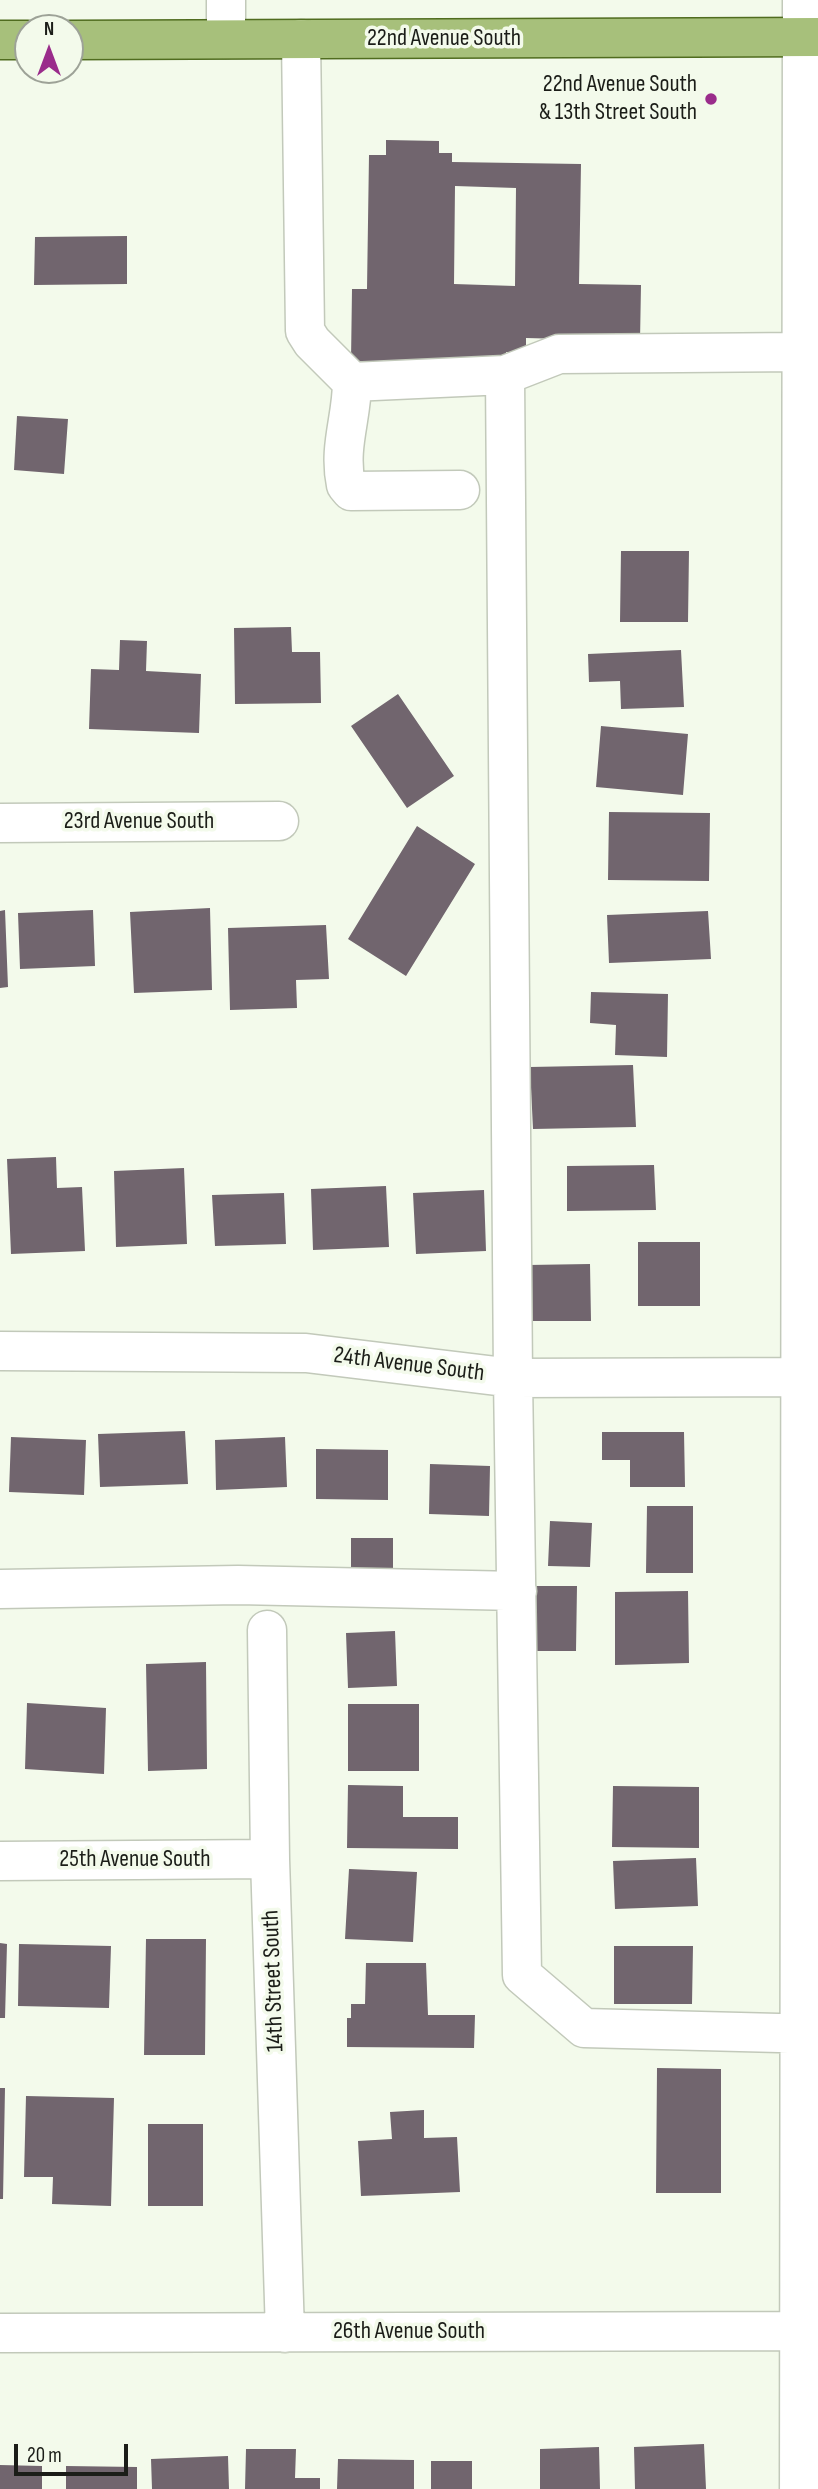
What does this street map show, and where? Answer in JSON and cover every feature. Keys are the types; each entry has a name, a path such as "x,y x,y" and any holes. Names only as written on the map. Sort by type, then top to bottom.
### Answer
{"main road":[{"name":"22nd Avenue South","path":"84,40 810,37"}],"street":[{"path":"226,0 226,39"},
{"path":"799,2489 808,2331 808,1377 801,352 810,37 802,0"},
{"path":"301,39 305,331 312,342 352,382 505,375 559,354 801,352"},
{"path":"505,375 513,1378 522,1975 584,2028 808,2034"},
{"path":"352,382 343,452 345,485 351,491 460,490"},
{"name":"23rd Avenue South","path":"0,823 279,821"},
{"name":"24th Avenue South","path":"0,1351 306,1353 513,1378 808,1377"},
{"path":"0,1589 238,1585 517,1591"},
{"name":"14th Street South","path":"267,1630 270,1859 285,2333"},
{"name":"25th Avenue South","path":"0,1860 270,1859"},
{"name":"26th Avenue South","path":"0,2333 808,2331"}],"building":[{"path":"386,140 439,141 439,153 452,153 452,162 581,164 579,284 641,285 640,341 526,338 526,352 506,352 506,362 351,361 352,289 367,289 369,155 386,155","holes":["455,186 516,188 515,286 454,284"]},
{"path":"127,236 127,284 34,285 35,237"},
{"path":"17,416 68,419 64,474 14,470"},
{"path":"621,551 689,551 688,622 620,622"},
{"path":"291,627 292,652 320,652 321,703 235,704 234,628"},
{"path":"120,640 147,641 146,671 201,674 199,733 89,729 91,669 119,670"},
{"path":"681,650 684,707 621,709 620,681 589,682 588,654"},
{"path":"398,694 454,776 407,808 351,726"},
{"path":"601,726 688,734 683,795 596,787"},
{"path":"609,812 710,813 709,881 608,880"},
{"path":"417,826 475,864 406,976 348,939"},
{"path":"210,908 212,990 134,993 130,912"},
{"path":"5,910 8,987 0,988 0,911"},
{"path":"93,910 95,966 20,969 18,913"},
{"path":"708,911 711,959 609,963 607,915"},
{"path":"326,925 329,979 296,980 297,1008 230,1010 228,928"},
{"path":"591,992 668,994 667,1057 615,1055 616,1025 590,1023"},
{"path":"633,1065 636,1127 533,1129 530,1067"},
{"path":"56,1157 57,1188 82,1187 85,1251 11,1254 7,1159"},
{"path":"654,1165 656,1210 567,1211 567,1166"},
{"path":"184,1168 187,1244 116,1247 114,1171"},
{"path":"386,1186 389,1247 313,1250 311,1189"},
{"path":"484,1190 486,1251 416,1254 413,1193"},
{"path":"284,1193 286,1244 215,1246 212,1195"},
{"path":"638,1242 700,1242 700,1306 638,1306"},
{"path":"590,1264 591,1321 529,1321 528,1265"},
{"path":"185,1431 188,1484 100,1487 98,1434"},
{"path":"602,1432 684,1432 685,1487 630,1487 630,1460 602,1460"},
{"path":"11,1437 86,1440 84,1495 9,1492"},
{"path":"285,1437 287,1487 216,1490 215,1440"},
{"path":"316,1449 388,1450 388,1500 316,1499"},
{"path":"430,1464 490,1466 489,1516 429,1514"},
{"path":"647,1506 693,1506 693,1573 646,1573"},
{"path":"550,1521 592,1523 590,1567 548,1566"},
{"path":"351,1538 393,1538 393,1583 351,1583"},
{"path":"536,1586 577,1586 576,1651 535,1651"},
{"path":"688,1591 689,1663 615,1665 615,1592"},
{"path":"395,1631 397,1686 348,1688 346,1633"},
{"path":"206,1662 207,1769 148,1771 146,1664"},
{"path":"27,1703 106,1708 104,1774 25,1769"},
{"path":"348,1704 419,1704 419,1771 348,1771"},
{"path":"348,1785 403,1786 403,1817 458,1817 458,1849 347,1848"},
{"path":"613,1786 699,1787 699,1848 612,1847"},
{"path":"696,1858 698,1906 615,1909 613,1861"},
{"path":"349,1869 417,1872 413,1942 345,1939"},
{"path":"146,1939 206,1939 205,2055 144,2055"},
{"path":"0,1943 7,1944 5,2018 0,2018"},
{"path":"19,1944 111,1946 109,2008 18,2006"},
{"path":"614,1946 693,1946 692,2004 614,2004"},
{"path":"366,1963 426,1963 428,2015 475,2015 474,2048 347,2047 347,2018 351,2018 351,2004 365,2004"},
{"path":"657,2068 721,2069 721,2193 656,2193"},
{"path":"0,2088 5,2088 3,2199 0,2199"},
{"path":"26,2096 114,2098 111,2206 52,2204 53,2177 24,2177"},
{"path":"424,2110 424,2138 457,2137 460,2192 361,2196 358,2141 392,2139 390,2112"},
{"path":"148,2124 203,2124 203,2206 148,2206"},
{"path":"704,2444 706,2489 635,2489 634,2447"},
{"path":"599,2447 600,2489 540,2489 540,2449"},
{"path":"246,2449 296,2449 295,2478 320,2478 320,2489 245,2489"},
{"path":"228,2456 229,2489 152,2489 151,2459"},
{"path":"338,2459 414,2460 414,2489 337,2489"},
{"path":"431,2461 472,2461 472,2489 431,2489"},
{"path":"0,2465 42,2466 42,2489 0,2489"},
{"path":"66,2466 137,2467 137,2489 66,2489"}],"place":[{"name":"22nd Avenue South & 13th Street South","path":"711,99"}]}
